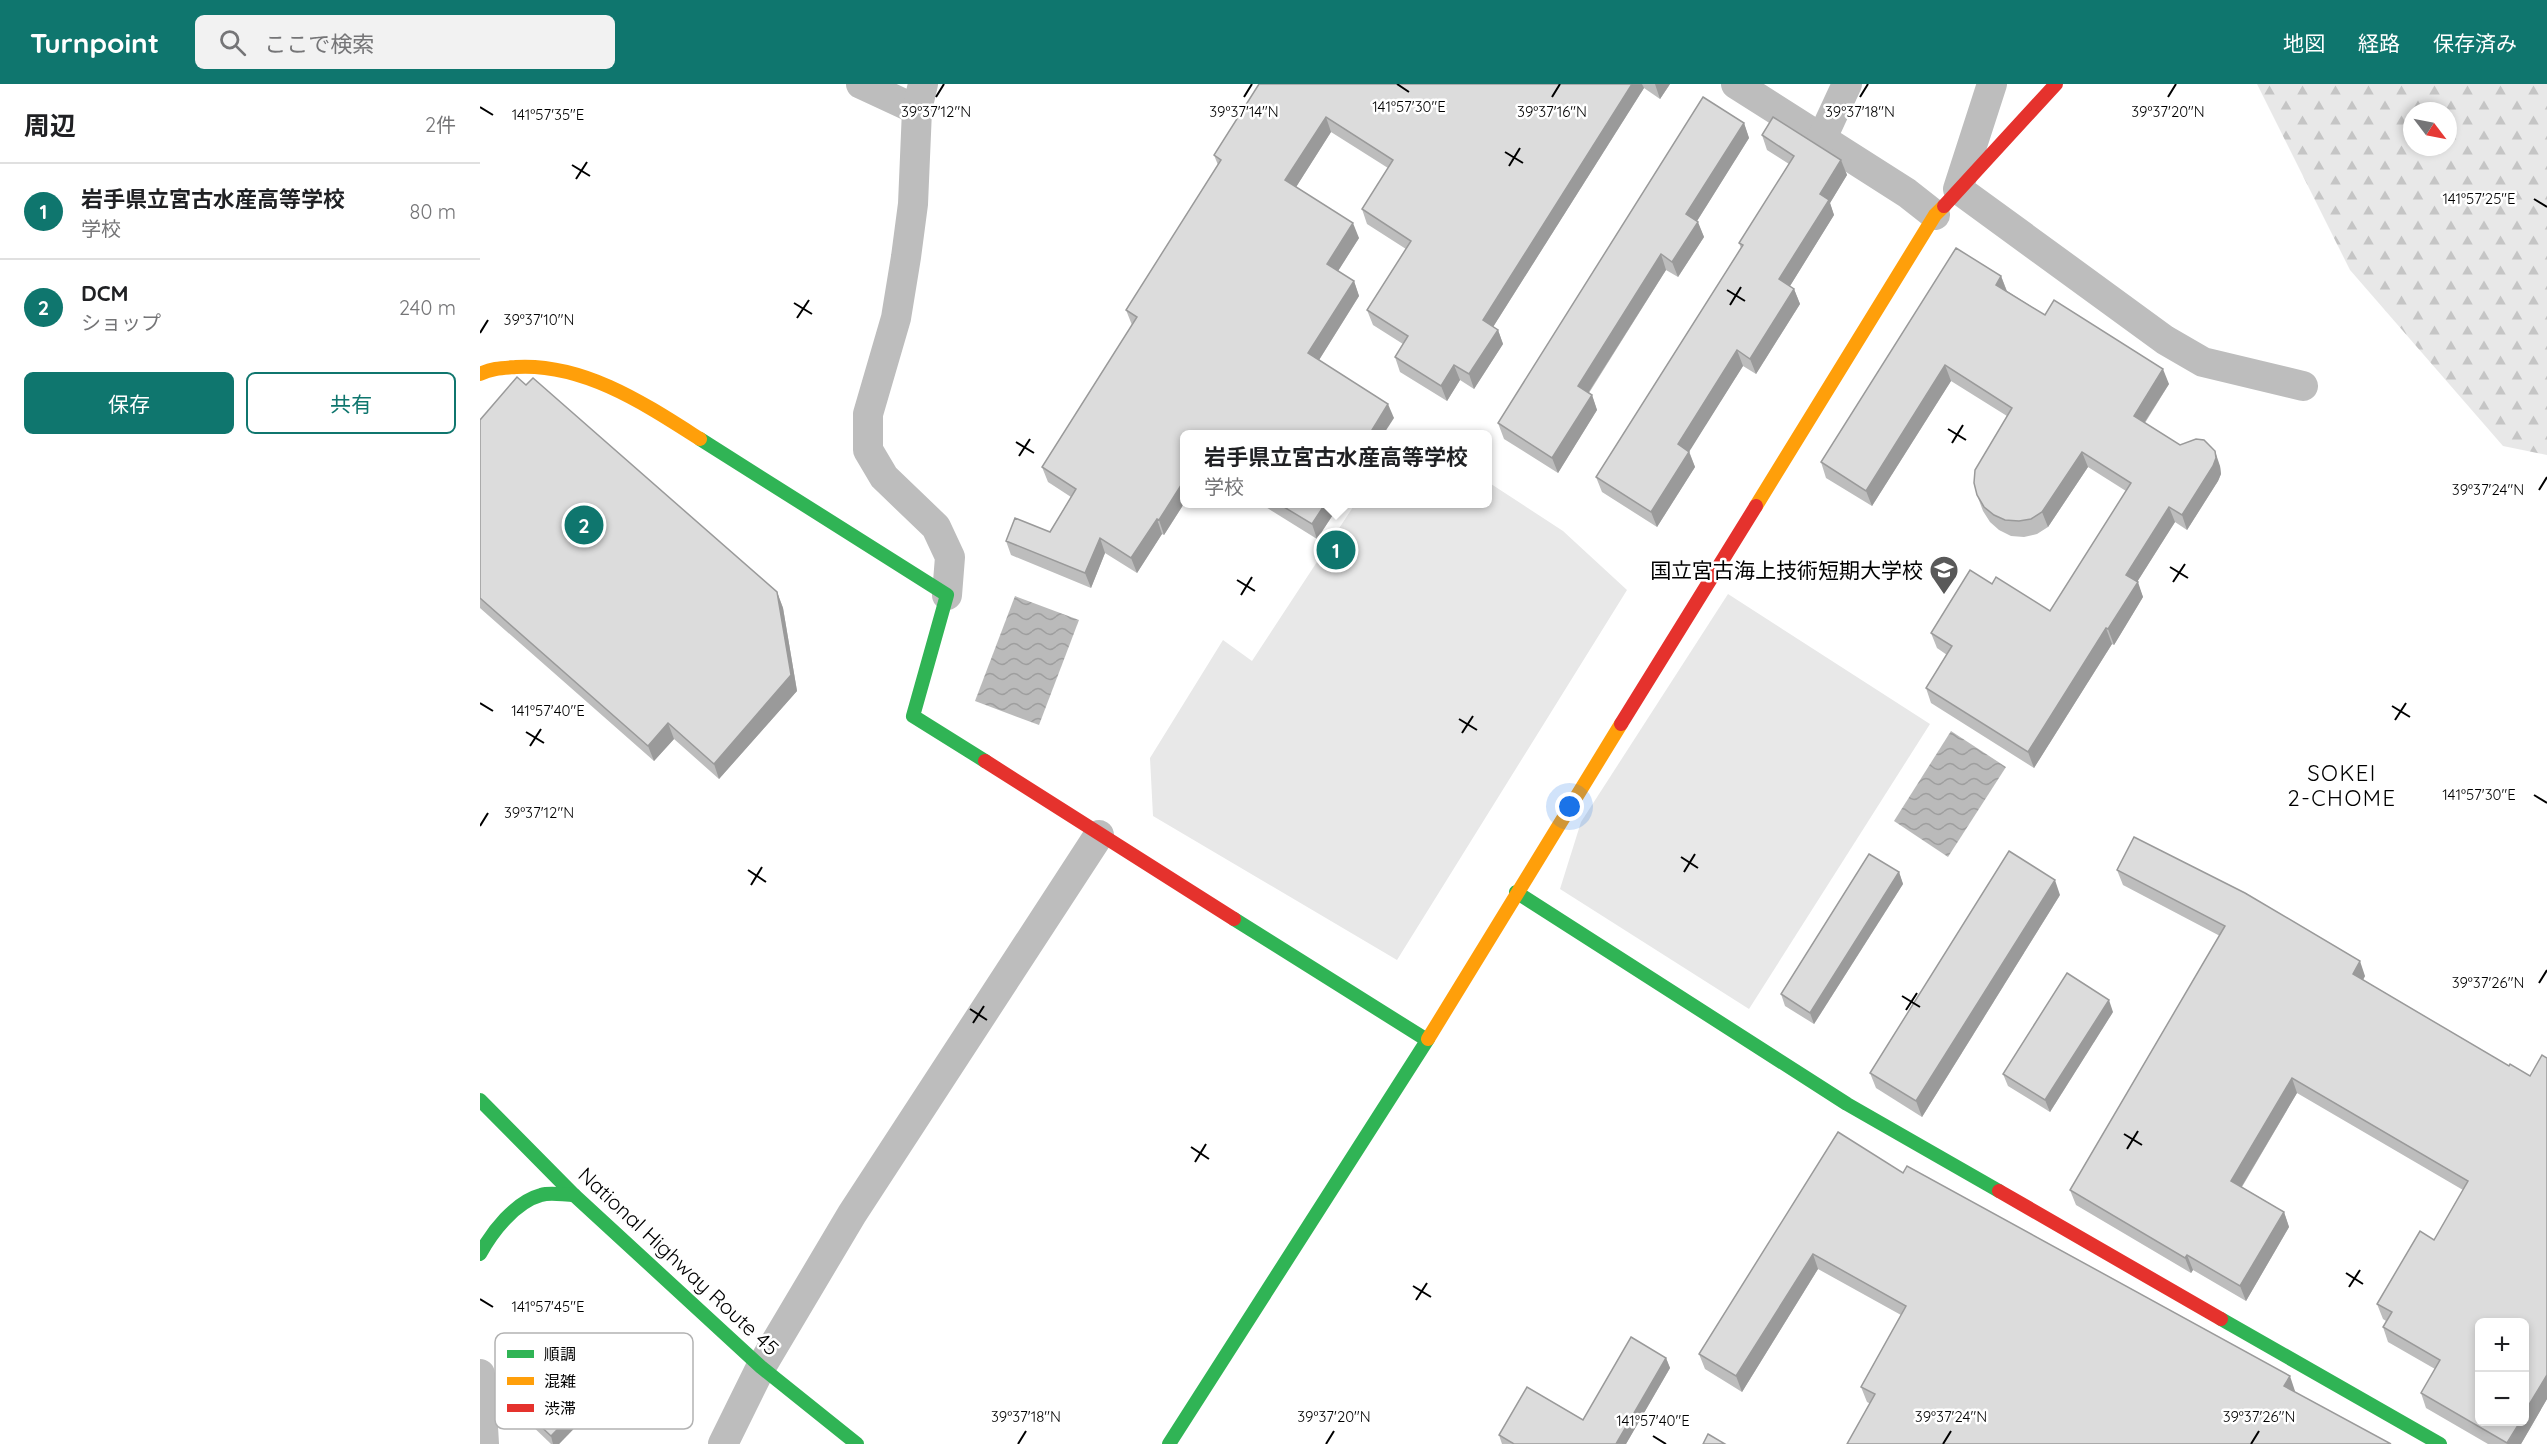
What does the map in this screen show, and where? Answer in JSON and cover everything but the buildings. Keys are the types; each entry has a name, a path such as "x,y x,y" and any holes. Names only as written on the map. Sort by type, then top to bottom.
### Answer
{"main road":[{"path":"1169,1444 1426,1040 1935,215 2056,84"},
{"path":"480,374 490,369 540,366 596,380 667,418 947,595 914,716 1426,1040"},
{"path":"1516,892 1847,1104 2440,1444"},
{"name":"National Highway Route 45","path":"480,1100 574,1195 761,1367 857,1444"},
{"path":"480,1254 484,1245 510,1216 539,1195 574,1195"}],"street":[{"path":"861,84 920,97 913,204 906,257 896,318 868,414 868,450 884,477 936,527 951,557 947,595"},
{"path":"1736,84 1907,193 1935,215"},
{"path":"1822,138 1847,84"},
{"path":"1992,84 1958,189 2165,340 2203,362 2303,386"},
{"path":"723,1444 761,1367 852,1214 1099,835"},
{"path":"480,1374 484,1444"}],"green space":[{"path":"2257,84 2547,84 2547,455 2503,446 2350,270"},
{"path":"1492,485 1563,531 1627,590 1397,960 1153,816 1150,758 1223,640 1252,661 1352,508 1492,508"},
{"path":"1728,594 1930,724 1749,1009 1560,889 1581,822"}],"water":[{"path":"1015,596 1079,620 1039,725 975,701"},
{"path":"1951,731 2006,767 1948,857 1894,821"}],"traffic: fast":[{"path":"700,439 947,595 913,716 985,761"},
{"path":"1516,892 1847,1104 1999,1191"},
{"path":"1234,919 1427,1040"},
{"path":"1169,1444 1428,1039"},
{"path":"480,1100 574,1195 761,1367 857,1444"},
{"path":"480,1254 505,1219 522,1204 545,1194 574,1195"},
{"path":"2221,1319 2440,1444"}],"traffic: slow":[{"path":"1756,506 1935,215 1944,206"},
{"path":"480,374 493,369 541,368 590,379 636,400 700,439"},
{"path":"1428,1039 1621,724"}],"traffic: jam":[{"path":"1944,206 2056,84"},
{"path":"1621,724 1756,506"},
{"path":"985,761 1234,919"},
{"path":"1999,1191 2221,1319"}],"place":[{"name":"DCM","path":"584,525"},
{"name":"岩手県立宮古水産高等学校","path":"1336,550"},
{"name":"国立宮古海上技術短期大学校","path":"1944,596"}],"district":[{"name":"SOKEI 2-CHOME","path":"2342,786"}]}
